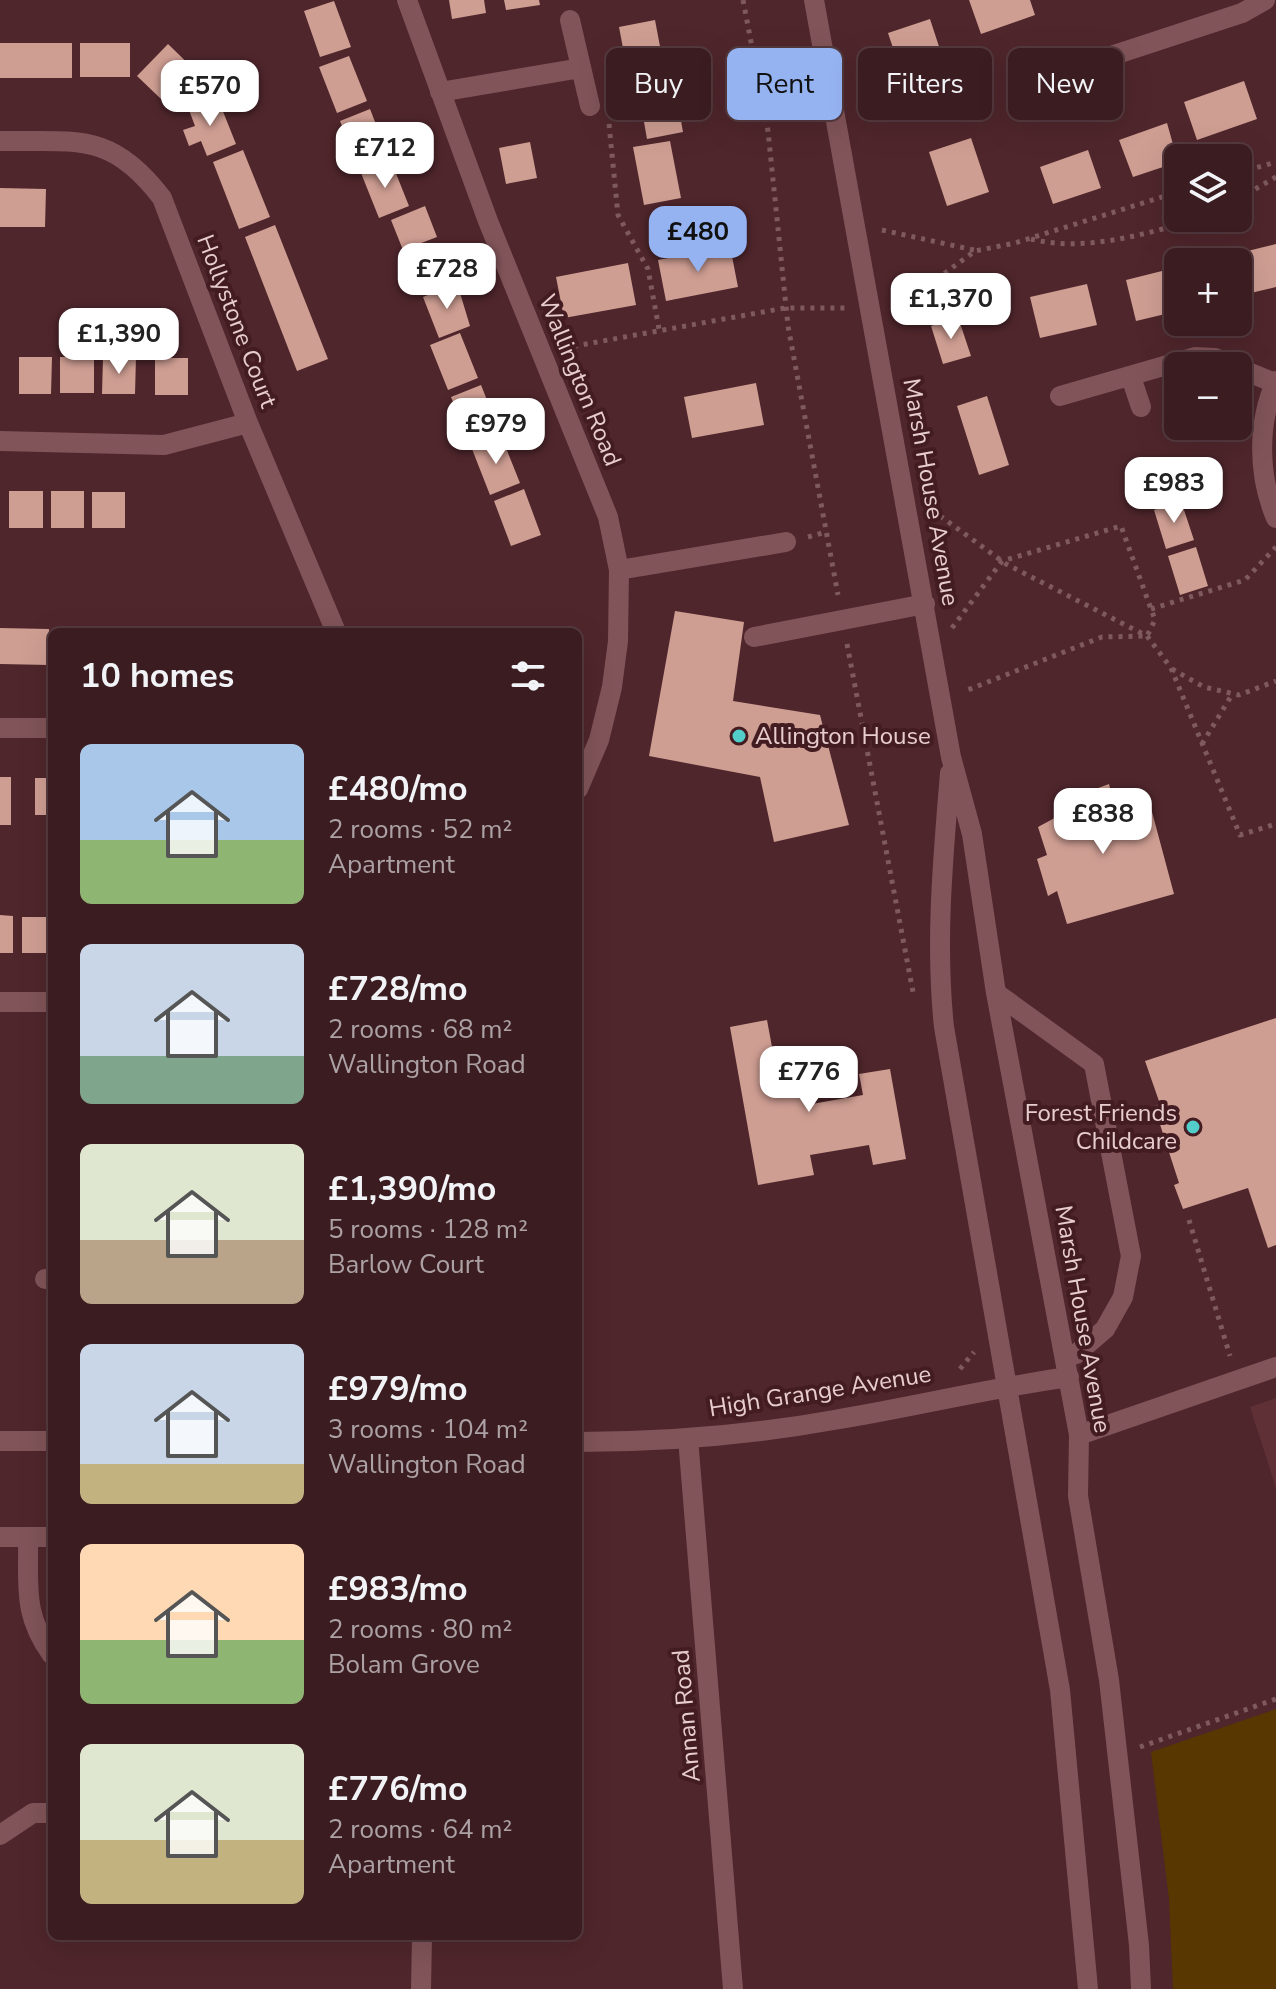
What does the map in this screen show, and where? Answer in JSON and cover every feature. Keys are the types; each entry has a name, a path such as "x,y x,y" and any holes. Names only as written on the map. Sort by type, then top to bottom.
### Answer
{"street":[{"name":"Wallington Road","path":"407,0 540,353 608,517 619,570 618,641 612,687 582,774"},
{"name":"Marsh House Avenue","path":"814,0 951,757 972,834 996,993 1068,1367 1079,1435 1078,1496 1109,1680 1139,1945 1141,1989"},
{"path":"1123,52 1242,13 1265,0"},
{"path":"570,20 590,106"},
{"path":"440,92 581,68"},
{"name":"Hollystone Court","path":"0,141 75,142 115,150 143,172 162,198 248,423 334,628"},
{"path":"1060,396 1164,367"},
{"path":"1252,373 1275,382 1263,419 1262,455 1269,503 1276,518"},
{"path":"1131,377 1141,407"},
{"path":"0,441 164,445 248,423"},
{"path":"619,570 786,542"},
{"path":"754,637 925,604"},
{"path":"0,728 48,728"},
{"name":"Marsh House Avenue","path":"951,757 939,915 938,970 944,1027 1060,1690 1088,1989"},
{"path":"996,993 1094,1064 1131,1256 1123,1297 1105,1329 1076,1354 1068,1367"},
{"path":"0,1002 48,1002"},
{"name":"High Grange Avenue","path":"582,1442 688,1438 833,1421 1007,1386 1068,1367"},
{"path":"1079,1435 1276,1367"},
{"name":"Annan Road","path":"688,1438 733,1989"},
{"path":"0,1441 48,1441"},
{"path":"0,1537 48,1537"},
{"path":"28,1537 29,1613 34,1630 48,1649"},
{"path":"0,1835 33,1813 48,1813"},
{"path":"421,1989 422,1940"}],"path":[{"path":"743,0 768,131 785,308 910,975"},
{"path":"590,106 607,105 618,215 648,269 659,329"},
{"path":"1252,169 1276,162"},
{"path":"1252,191 1276,177"},
{"path":"540,353 785,308 900,309 975,251 1030,239 1164,196"},
{"path":"857,234 890,229 975,251"},
{"path":"1030,239 1057,246 1141,235 1164,229"},
{"path":"906,495 1002,561 1147,636 1171,668 1240,835 1276,824"},
{"path":"933,649 1002,561 1121,526 1155,620 1147,636"},
{"path":"1151,609 1245,580 1276,547"},
{"path":"943,702 1102,637 1147,636"},
{"path":"1171,668 1204,687 1239,695 1276,681"},
{"path":"1202,744 1233,693"},
{"path":"1189,1220 1237,1380"},
{"path":"1117,1755 1276,1699"}],"shaded area":[{"path":"1276,1398 1276,1488 1250,1407"},
{"path":"1276,1709 1276,1989 1173,1989 1169,1899 1151,1752"}],"building":[{"path":"449,0 484,0 486,13 452,19"},
{"path":"504,0 539,0 540,5 506,10"},
{"path":"969,0 1030,0 1035,15 981,34"},
{"path":"334,1 351,47 320,57 304,11"},
{"path":"930,19 939,48 893,48 888,33"},
{"path":"655,20 660,48 623,48 619,27"},
{"path":"0,43 72,43 72,78 0,78"},
{"path":"80,43 130,43 130,77 80,77"},
{"path":"168,44 203,78 181,100 170,89 161,99 137,76"},
{"path":"349,56 367,101 337,113 319,67"},
{"path":"1244,81 1257,119 1197,140 1184,102"},
{"path":"218,99 236,144 207,156 201,141 189,146 183,130 195,126 189,110"},
{"path":"370,109 388,155 358,166 340,121"},
{"path":"644,120 681,120 683,132 647,139"},
{"path":"1167,123 1173,144 1164,144 1164,167 1133,177 1119,140"},
{"path":"971,138 989,192 947,206 929,152"},
{"path":"670,141 681,198 644,205 633,147"},
{"path":"530,142 537,178 506,184 499,148"},
{"path":"243,150 270,217 239,229 213,162"},
{"path":"1088,150 1101,188 1053,204 1040,167"},
{"path":"391,161 409,206 379,218 361,173"},
{"path":"0,188 46,189 45,227 0,227"},
{"path":"425,206 437,237 403,250 391,220"},
{"path":"275,225 328,359 297,371 245,237"},
{"path":"1276,244 1276,287 1252,293 1252,250"},
{"path":"441,245 453,275 419,289 407,259"},
{"path":"730,246 738,287 666,301 658,260"},
{"path":"628,263 636,305 564,318 556,277"},
{"path":"1164,270 1164,314 1136,321 1126,280"},
{"path":"457,283 470,326 439,338 423,297"},
{"path":"1087,284 1097,325 1040,338 1030,297"},
{"path":"958,317 971,356 943,364 931,326"},
{"path":"460,333 478,378 448,390 430,345"},
{"path":"19,357 52,357 51,394 19,394"},
{"path":"60,357 94,357 94,393 60,393"},
{"path":"103,357 136,357 135,394 102,394"},
{"path":"155,358 188,358 188,395 155,395"},
{"path":"756,383 764,425 692,438 684,397"},
{"path":"481,385 499,430 469,442 451,397"},
{"path":"987,396 1009,465 979,475 957,406"},
{"path":"502,438 520,483 490,495 472,449"},
{"path":"524,489 541,535 511,546 494,501"},
{"path":"9,491 43,491 43,528 9,528"},
{"path":"51,491 84,491 84,528 51,528"},
{"path":"92,492 125,492 125,528 92,528"},
{"path":"1181,501 1194,540 1166,549 1154,510"},
{"path":"1196,547 1208,586 1180,595 1168,556"},
{"name":"Allington House","path":"675,611 744,622 733,701 820,715 849,825 774,842 760,777 649,756"},
{"path":"0,628 48,629 48,665 0,664"},
{"path":"0,777 11,777 11,825 0,825"},
{"path":"35,778 48,778 48,815 35,815"},
{"path":"1109,784 1115,808 1148,797 1174,894 1067,924 1057,891 1048,896 1037,859 1047,855 1038,827 1073,808 1071,798"},
{"path":"0,915 13,916 13,953 0,953"},
{"path":"22,917 48,917 48,953 22,953"},
{"path":"1276,1018 1276,1245 1268,1248 1248,1188 1183,1209 1174,1185 1179,1183 1154,1106 1160,1104 1145,1061"},
{"path":"767,1020 780,1090 803,1086 806,1105 863,1095 859,1074 890,1069 906,1159 873,1165 869,1145 810,1155 814,1175 758,1185 730,1027"}],"place":[{"name":"Allington House","path":"739,736"},
{"name":"Forest Friends Childcare","path":"1193,1127"}]}
